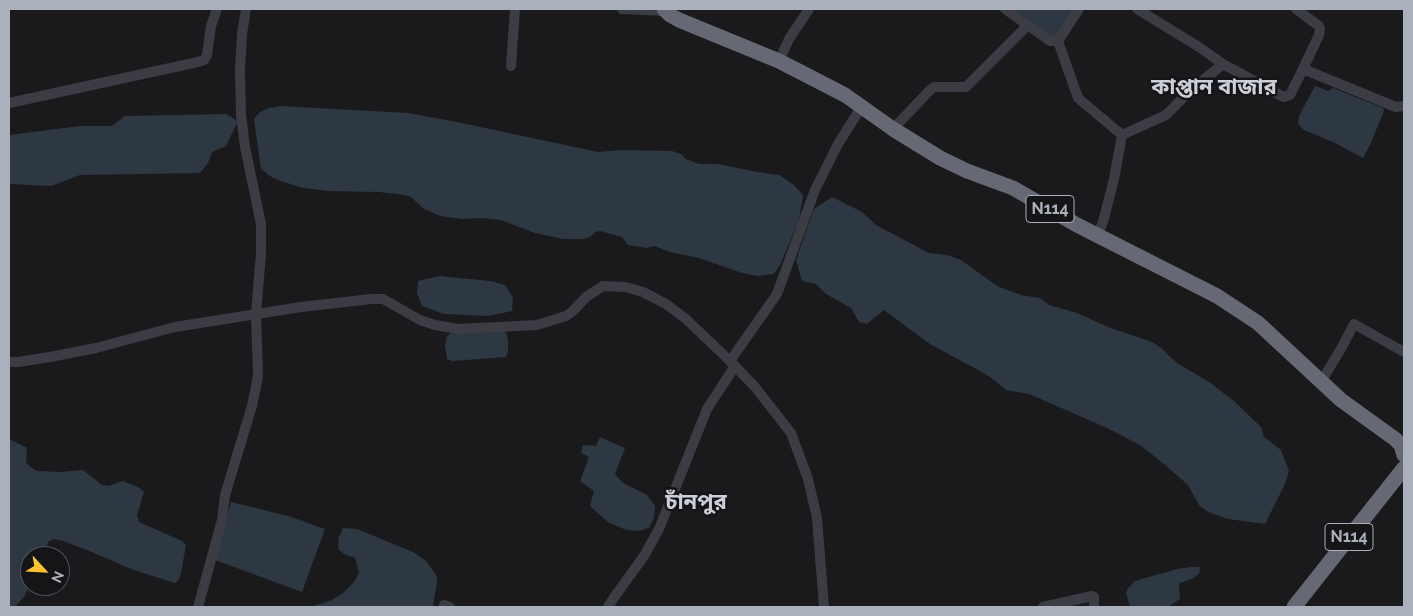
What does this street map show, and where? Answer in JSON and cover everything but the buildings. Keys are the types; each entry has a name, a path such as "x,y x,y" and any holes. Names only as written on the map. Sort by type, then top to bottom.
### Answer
{"highway":[{"name":"N114","path":"664,10 670,16 679,20 779,61 844,95 940,158 967,171 1013,188 1098,236 1217,296 1258,323 1341,400 1395,439 1404,454"},
{"name":"N114","path":"1294,607 1404,468"}],"street":[{"path":"9,103 204,60 207,55 211,26 217,9"},
{"path":"198,607 222,520 225,495 252,406 258,376 256,314 261,253 261,224 245,147 241,114 240,70 242,34 246,9"},
{"path":"511,66 515,9"},
{"path":"622,9 664,10"},
{"path":"779,61 789,39 809,9"},
{"path":"1005,9 1052,42 1058,41 1079,9"},
{"path":"1137,9 1223,64 1284,97 1290,94 1320,28 1296,9"},
{"path":"894,129 931,89 935,87 966,87 1028,26"},
{"path":"1058,41 1078,98 1122,135"},
{"path":"1122,135 1166,116 1191,90 1223,64"},
{"path":"1303,69 1396,107 1404,106"},
{"path":"608,607 644,556 659,529 707,409 733,363 777,294 815,190 838,144 862,106"},
{"path":"1098,236 1114,179 1122,135"},
{"path":"9,362 50,357 96,348 175,327 378,298 420,320 445,327 458,328 537,325 566,316 586,296 603,286 616,286 643,292 666,304 686,319 733,363 755,387 791,433 808,478 817,518 824,607"},
{"path":"1321,382 1354,324 1404,352"},
{"path":"1043,607 1092,596 1094,597 1094,607"}],"shaded area":[{"path":"1013,9 1074,9 1055,37 1052,37"},
{"path":"1315,86 1328,91 1333,88 1383,108 1384,111 1363,158 1335,143 1304,130 1298,124 1299,116"},
{"path":"281,106 408,113 598,152 621,150 672,151 699,164 718,164 779,175 794,185 803,195 799,220 780,265 774,274 758,276 742,273 699,258 670,252 654,246 647,248 628,245 622,237 600,231 584,239 563,239 535,233 501,220 482,218 462,219 440,216 424,209 411,197 405,195 303,188 278,180 261,169 254,119 260,112"},
{"path":"226,114 238,121 226,146 212,152 208,163 200,173 80,175 51,186 9,184 9,135 80,126 112,126 125,116"},
{"path":"832,197 862,212 876,225 929,253 947,255 961,260 997,286 1021,295 1040,298 1049,305 1077,313 1108,327 1152,342 1177,363 1209,382 1234,401 1261,427 1264,437 1281,450 1289,471 1284,486 1265,524 1228,519 1208,512 1199,505 1188,485 1140,445 1105,427 1029,394 1006,390 989,376 930,344 884,310 867,324 859,322 851,308 826,294 816,284 802,281 796,260 814,209"},
{"path":"439,276 490,281 505,285 513,297 512,311 489,316 444,314 422,306 417,293 418,281"},
{"path":"506,331 508,350 506,357 452,361 447,359 445,345 450,333"},
{"path":"600,437 625,448 615,474 623,483 647,495 655,506 654,518 649,528 639,531 626,530 608,522 590,506 594,491 580,481 589,457 581,453 583,445 596,446"},
{"path":"9,439 27,448 26,462 37,471 83,470 102,485 108,486 123,481 140,488 144,492 137,515 139,522 182,541 186,545 181,573 178,581 175,583 131,569 63,541 54,539 49,541 47,546 20,546 20,596 24,596 15,607 9,607"},
{"path":"231,502 288,516 325,529 302,592 215,560"},
{"path":"343,528 357,529 413,552 425,560 437,576 433,607 313,607 332,600 343,593 355,581 359,572 355,558 344,554 338,549 339,537"},
{"path":"1191,567 1200,567 1199,574 1180,583 1180,599 1168,607 1130,607 1126,593 1135,581"}],"district":[{"name":"কাপ্তান বাজার","path":"1214,87"},
{"name":"চাঁনপুর","path":"696,502"}]}
